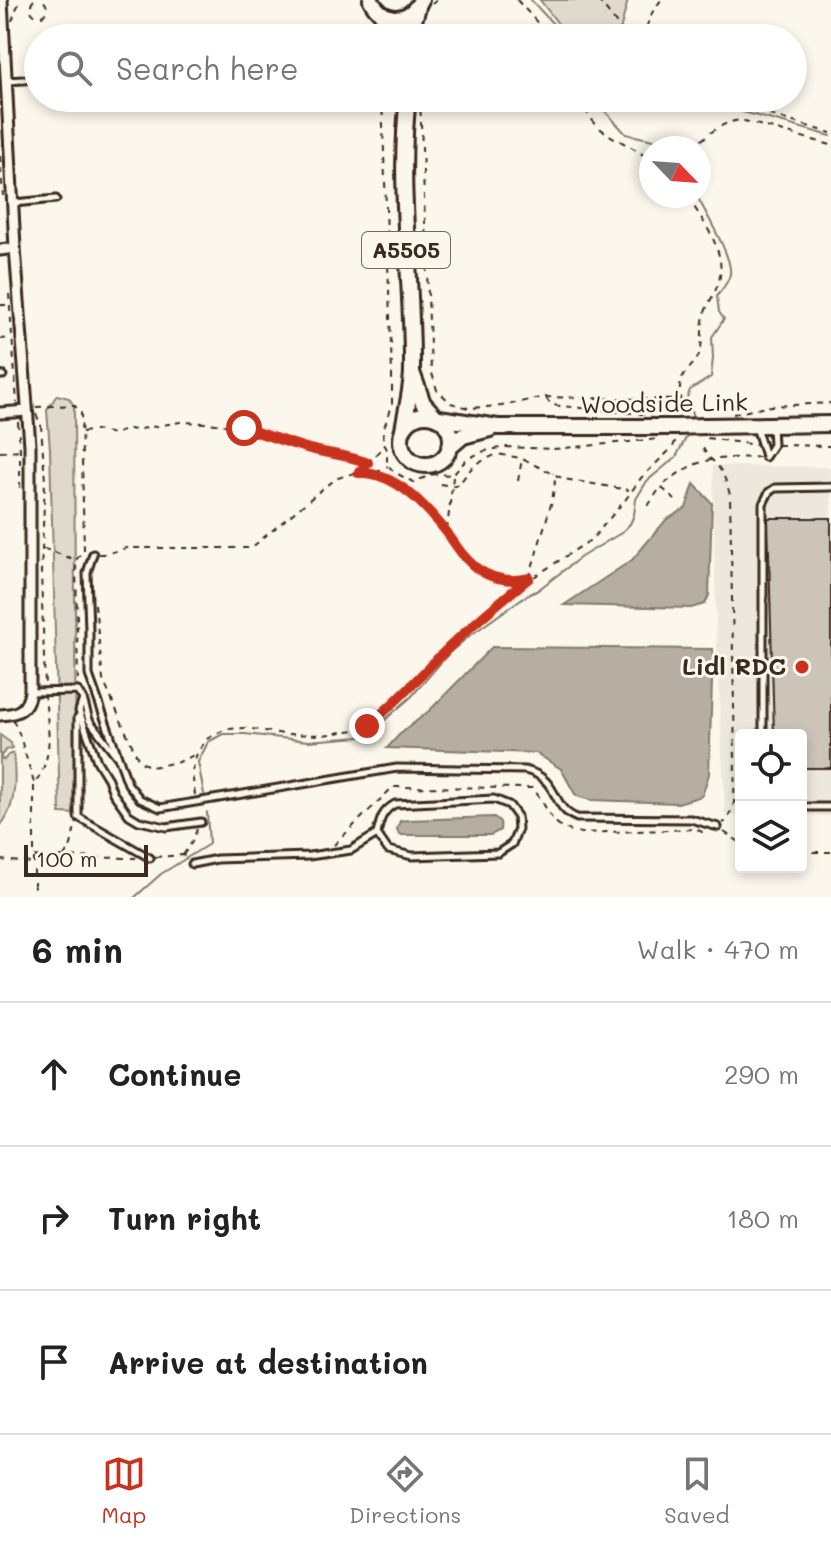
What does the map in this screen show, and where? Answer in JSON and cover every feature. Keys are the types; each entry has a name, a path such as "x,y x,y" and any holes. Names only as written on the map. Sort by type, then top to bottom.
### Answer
{"main road":[{"path":"371,0 391,24"},
{"path":"380,13 400,18 413,12 419,3"},
{"path":"413,24 419,3"},
{"name":"A5505","path":"402,112 404,127"},
{"name":"A5505","path":"403,430 412,372 403,184 406,112"},
{"name":"A5505","path":"412,372 423,403 448,428 449,448"},
{"path":"437,417 416,417 406,424 403,430 404,452 415,462 423,464 437,462 449,448"},
{"name":"Woodside Link","path":"437,417 498,427 705,432 755,425 831,424"},
{"name":"Woodside Link","path":"449,448 463,436 498,427"}],"street":[{"path":"2,0 2,64 6,82 3,153 15,248 26,410 30,692 23,709 5,715"},
{"path":"0,250 15,248"},
{"path":"0,413 26,410"}],"lane":[{"path":"6,82 24,80"},
{"path":"8,203 56,199"},
{"path":"755,425 765,457"},
{"path":"765,457 773,445 772,425"},
{"path":"763,729 763,504 775,488 831,487"},
{"path":"93,554 87,573 89,675 128,784 140,799 160,808 397,768 525,770 537,773 549,783 568,815 577,818 691,819 718,827"},
{"path":"30,692 78,691 89,720 120,759"},
{"path":"83,699 79,711 78,817 150,858"},
{"path":"79,711 97,761 113,793 129,815 139,821 166,827 199,822"},
{"path":"192,864 217,859 309,856 351,850 377,834 381,817 395,804 494,799 509,805 517,816 518,829 512,844 498,853 412,856 388,850 377,834"},
{"path":"807,807 831,807"}],"path":[{"path":"34,0 30,10 38,17 44,15 47,8 42,0"},
{"path":"517,0 538,24"},
{"path":"598,0 617,24"},
{"path":"648,24 661,0"},
{"path":"383,112 392,373 392,406 383,430 389,466 413,482 434,474 453,475"},
{"path":"421,112 431,370 437,390 451,403 468,408 501,406 545,397 680,400"},
{"path":"588,112 596,126 639,151"},
{"path":"760,112 831,133"},
{"path":"706,136 729,121 741,120 831,145"},
{"path":"3,153 8,203"},
{"path":"194,802 196,790 192,772 197,753 207,739 226,729 323,735 361,729 403,695 489,610 529,578 592,539 641,478 673,447 681,383 701,349 703,320 719,280 717,248 694,208"},
{"path":"9,291 12,338 26,410 20,492 24,494"},
{"path":"0,305 10,305"},
{"path":"0,339 12,338"},
{"path":"545,397 551,405 658,416"},
{"path":"732,414 771,406 831,403"},
{"path":"26,410 74,405 81,413 84,550 76,560 78,691"},
{"path":"81,432 96,430 114,434 180,422 209,423 244,428 301,447 350,456 368,463"},
{"path":"447,533 453,475 466,460 481,452 505,447 554,449 676,430"},
{"path":"705,432 755,445"},
{"path":"358,473 385,445"},
{"path":"779,445 831,446"},
{"path":"703,448 718,466 730,495 734,803 727,821 718,827 735,839"},
{"path":"0,452 25,450"},
{"path":"440,484 459,484 474,465 497,454 522,459 564,479 632,490"},
{"path":"648,506 661,487 684,468 710,459 765,457"},
{"path":"518,481 522,459"},
{"path":"375,474 389,466"},
{"path":"93,554 126,548 251,548 326,486 338,478 358,473 375,474 403,487 422,504 478,570 504,579 529,578"},
{"path":"529,578 552,501 553,473"},
{"path":"403,487 408,480"},
{"path":"36,486 44,487"},
{"path":"661,487 675,500"},
{"path":"42,549 76,560"},
{"path":"88,585 95,602 103,680 139,761 151,767 179,762 197,753"},
{"path":"34,784 47,761 45,692"},
{"path":"5,715 19,733 34,784 34,888"},
{"path":"64,857 71,845 78,817"},
{"path":"34,857 124,859 183,855 198,831 199,822"},
{"path":"807,852 831,852"},
{"path":"0,860 34,863"}],"shaded area":[{"path":"540,0 628,0 622,24 558,24"},
{"path":"57,395 69,398 74,406 76,814 60,813 47,410"},
{"path":"713,466 831,467 831,816 807,815 807,729 735,729 735,815 725,815 716,630"},
{"path":"694,484 712,503 709,595 705,604 691,608 564,605 632,560 666,520 686,508"},
{"path":"492,647 713,649 709,774 702,796 678,803 591,800 575,794 561,769 536,753 387,748 430,710"},
{"path":"0,735 11,743 12,748 0,757"},
{"path":"13,753 15,781 10,810 0,826 0,757 4,760"},
{"path":"494,817 500,822 500,830 491,835 399,835 397,829 400,821"}],"building":[{"name":"Lidl RDC","path":"768,518 831,518 831,768 807,768 807,729 774,729"}],"waterway":[{"path":"531,0 553,24"},
{"path":"606,112 626,134 639,137"},
{"path":"743,112 831,136"},
{"path":"694,421 687,398 690,390 711,377 712,337 724,319 719,312 717,296 730,274 723,247 703,208"},
{"path":"204,794 198,762 208,742 223,734 308,741 360,737 371,732 411,697 449,653 468,637 581,557 621,533 630,524 636,499 647,481 676,457 688,434"},
{"path":"135,897 161,874 209,844 207,812"}],"place":[{"name":"Lidl RDC","path":"802,667"}],"route":[{"path":"244,428 301,447 350,456 368,463 358,473 368,472 403,487 442,526 478,570 504,579 529,578 489,610 367,726"}]}
